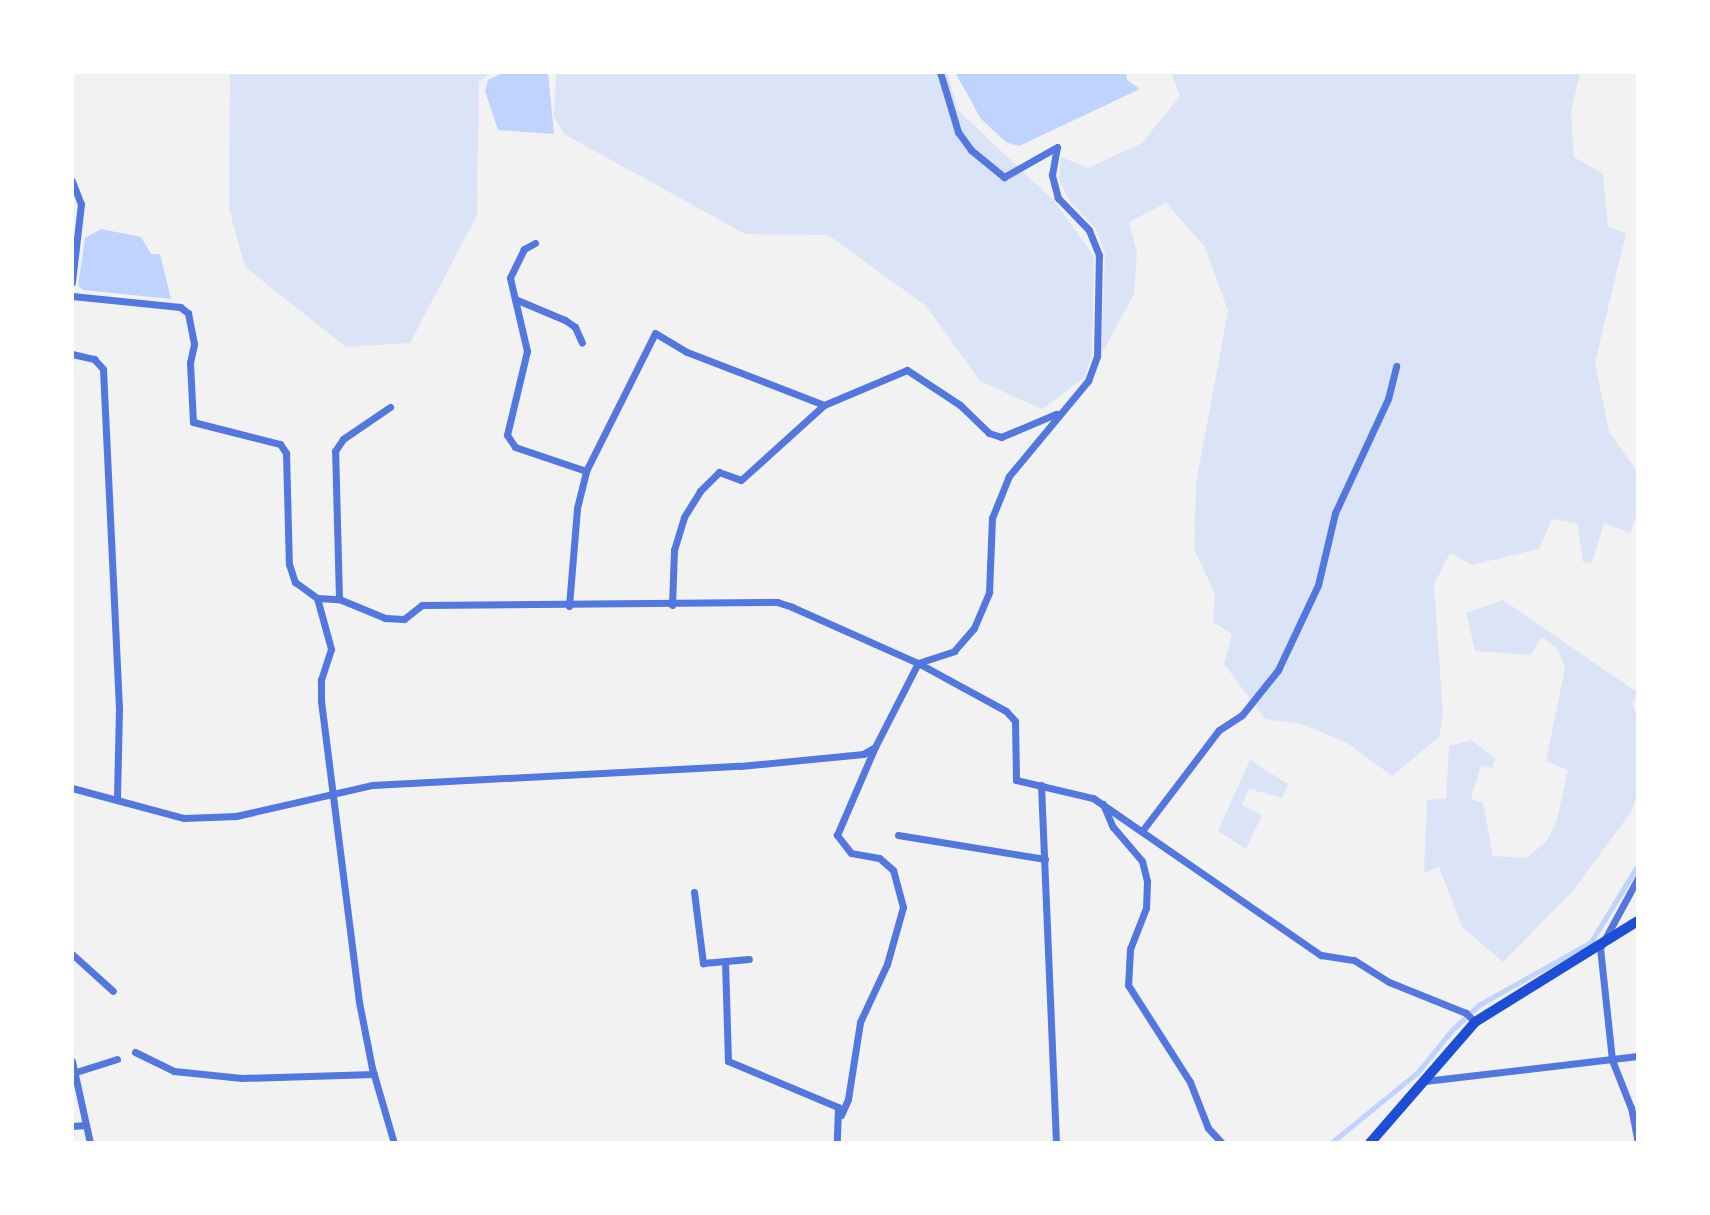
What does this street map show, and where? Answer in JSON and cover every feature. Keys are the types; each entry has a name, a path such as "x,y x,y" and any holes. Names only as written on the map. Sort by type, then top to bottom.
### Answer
{"main road":[{"path":"1370,1143 1424,1081 1471,1017 1600,948 1638,921"}],"street":[{"path":"837,1143 841,1115 848,1099 860,1022 887,964 903,907 893,870 879,858 851,853 837,835 875,747 918,663 954,650 974,628 989,592 992,517 1009,476 1058,413 1088,381 1097,356 1099,255 1089,230 1058,198 1052,175 1058,147 1004,177 971,150 958,132 940,72"},
{"path":"72,181 80,204 72,282"},
{"path":"535,243 524,249 510,278 527,351 507,435 515,447 586,471"},
{"path":"72,296 180,307 188,313 194,344 190,363 193,422 280,444 286,453 289,564 295,582 317,598 339,600 385,618 404,620 422,605 569,606 777,602 918,663 1006,711 1014,722 1013,775 1016,780 1067,789 1103,804 1321,955 1354,961 1390,982 1471,1017"},
{"path":"515,299 565,320 575,327 582,343"},
{"path":"569,606 577,508 586,471 655,332 687,352 824,405"},
{"path":"72,354 94,359 103,369 118,709 117,797"},
{"path":"1142,831 1219,730 1242,715 1278,670 1318,585 1335,513 1388,398 1396,366"},
{"path":"672,605 674,550 684,517 700,491 719,472 741,480 824,405 907,370 960,405 989,433 1002,437 1058,413"},
{"path":"339,600 335,451 343,439 390,407"},
{"path":"317,598 331,649 321,691 359,1002 374,1074 394,1143"},
{"path":"72,788 117,797 184,818 236,816 372,785 420,780 740,766 863,754 875,747"},
{"path":"1041,785 1056,1143"},
{"path":"1103,804 1113,827 1142,861 1147,881 1146,908 1130,949 1128,985 1190,1082 1208,1128 1222,1143"},
{"path":"898,835 1045,859"},
{"path":"1638,878 1600,948 1612,1060 1631,1108 1638,1143"},
{"path":"694,892 704,963 749,959"},
{"path":"72,954 113,991"},
{"path":"725,961 728,1061 828,1101 841,1115"},
{"path":"135,1052 174,1071 242,1078 374,1074"},
{"path":"1424,1081 1638,1056"},
{"path":"76,1072 117,1059"},
{"path":"72,1060 90,1143"},
{"path":"72,1126 86,1125"}],"shaded area":[{"path":"230,72 492,72 479,82 477,215 410,343 346,347 245,267 229,209"},
{"path":"556,72 947,72 958,110 1054,201 1094,256 1092,354 1085,377 1042,409 980,381 926,306 828,235 745,234 564,134 554,117"},
{"path":"1171,72 1580,72 1571,113 1574,157 1603,174 1608,227 1626,233 1595,363 1609,431 1638,473 1638,511 1630,533 1604,523 1592,563 1583,562 1577,523 1552,519 1539,549 1472,565 1450,553 1434,585 1443,714 1439,737 1392,776 1346,742 1301,724 1265,719 1224,664 1232,634 1213,622 1215,594 1194,549 1196,483 1228,311 1205,247 1166,203 1129,222 1137,252 1134,294 1101,355 1105,253 1096,229 1069,200 1059,179 1061,157 1088,168 1142,143 1180,96"},
{"path":"1503,600 1638,693 1632,703 1638,718 1638,792 1631,812 1573,891 1503,962 1462,927 1439,867 1424,873 1427,800 1446,798 1449,746 1471,740 1495,758 1492,768 1481,765 1471,799 1483,803 1493,856 1526,858 1546,842 1556,823 1568,770 1546,761 1565,668 1557,648 1542,637 1531,655 1475,651 1466,613"},
{"path":"1250,760 1288,784 1282,798 1249,789 1242,805 1262,815 1246,849 1218,831"}],"water":[{"path":"505,72 548,72 554,134 498,130 485,91 488,80"},
{"path":"955,72 1126,72 1127,80 1140,89 1019,146 1006,142 981,119"},
{"path":"101,229 141,237 151,254 160,254 171,299 83,290 78,286 85,238"}],"waterway":[{"path":"1331,1143 1418,1072 1452,1030 1479,1005 1591,942 1638,865"}]}
